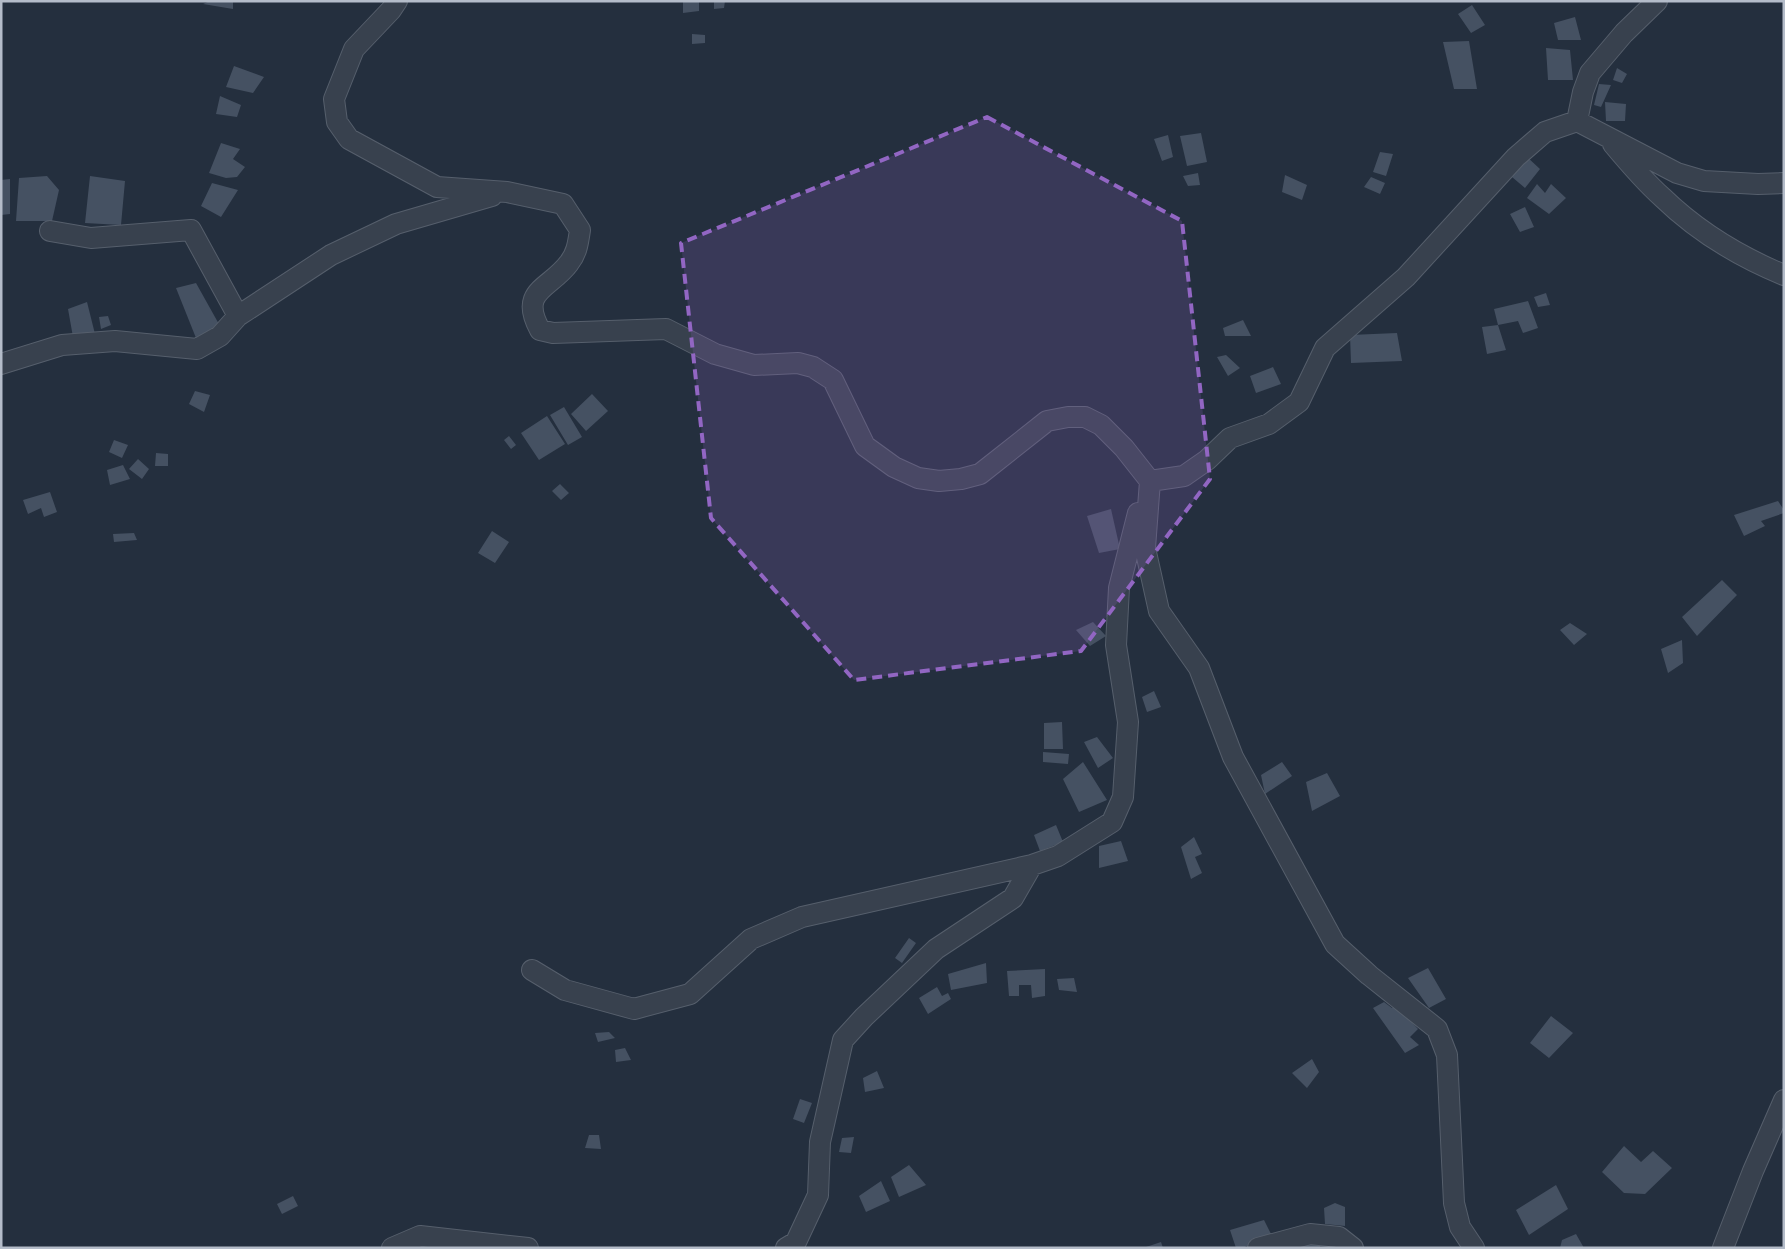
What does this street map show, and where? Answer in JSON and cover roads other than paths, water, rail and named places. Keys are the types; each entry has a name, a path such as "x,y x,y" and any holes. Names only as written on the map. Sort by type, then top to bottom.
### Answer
{"street":[{"path":"396,1 391,10 354,49 334,99 337,122 349,139 437,187 507,192 562,204 580,230 577,251 568,265 539,290 532,304 534,320 540,330 552,334 666,328 715,354 754,365 798,364 813,367 833,380 865,446 894,467 918,478 939,481 961,479 980,474 1047,421 1068,417 1085,417 1101,425 1124,448 1150,481 1145,548 1159,611 1199,668 1232,757 1336,944 1369,976 1437,1029 1446,1055 1454,1202 1460,1227 1472,1247"},
{"path":"1577,121 1583,92 1590,73 1624,33 1657,1"},
{"path":"1150,481 1184,476 1207,460 1230,438 1269,424 1299,402 1325,348 1406,277 1516,157 1545,132 1577,121 1677,173 1704,182 1784,183"},
{"path":"1605,135 1662,197 1688,219 1748,258 1784,275"},
{"path":"1,364 62,345 115,341 197,349 220,336 238,316 331,255 396,224 507,192"},
{"path":"50,231 91,238 191,230 238,316"},
{"path":"532,970 565,990 634,1009 690,994 750,939 802,917 1032,864 1058,856 1112,822 1123,797 1128,722 1116,645 1119,588 1139,510 1150,481"},
{"path":"786,1248 796,1242 818,1195 820,1142 843,1040 864,1017 936,949 1013,898 1032,864"},
{"path":"1723,1248 1753,1171 1784,1100"},
{"path":"1258,1248 1310,1234 1339,1237 1353,1248"},
{"path":"392,1248 420,1236 528,1248"}]}
